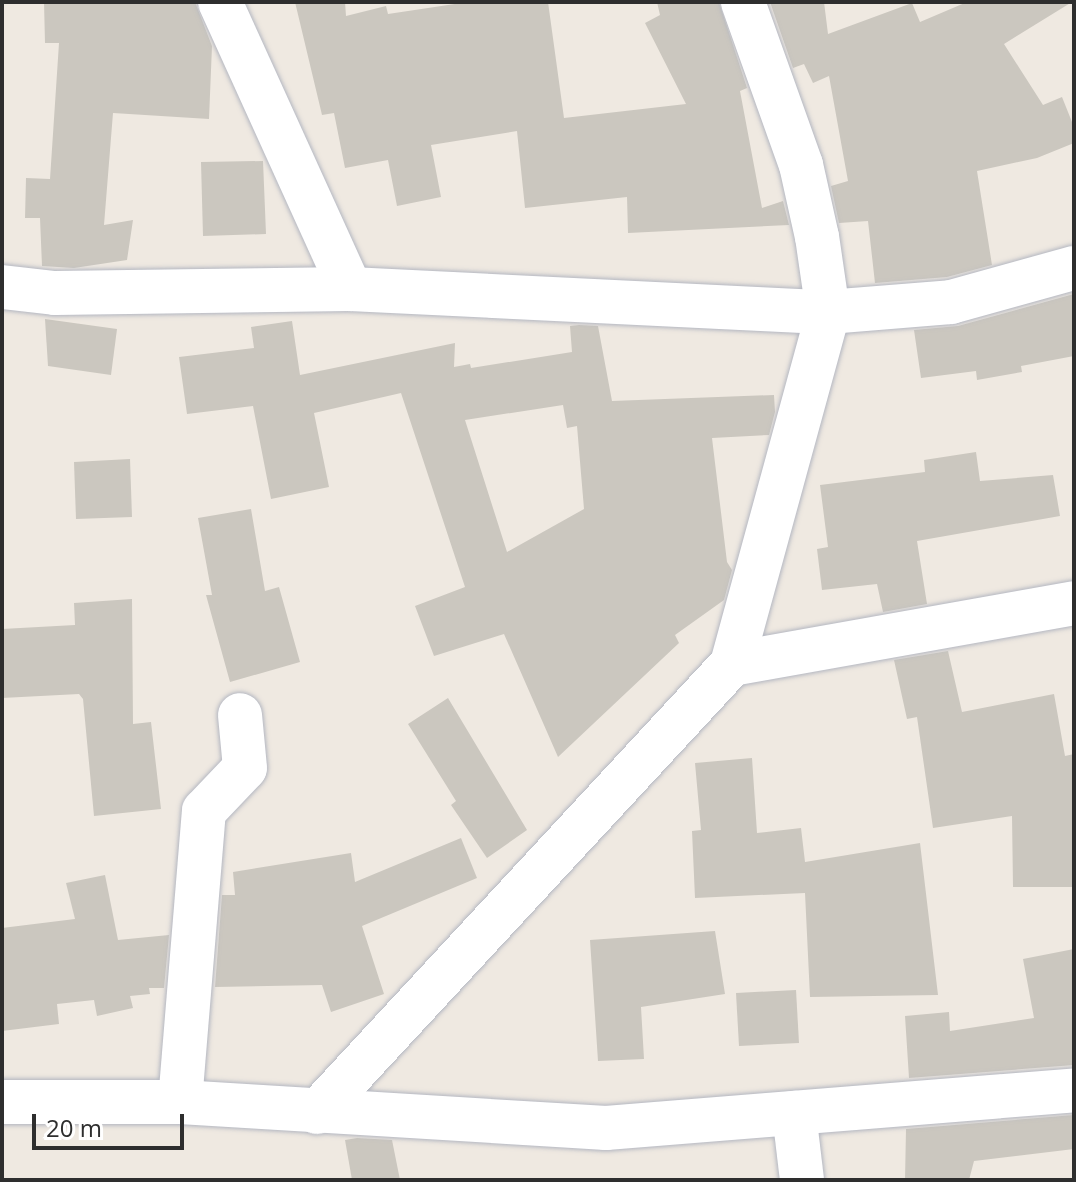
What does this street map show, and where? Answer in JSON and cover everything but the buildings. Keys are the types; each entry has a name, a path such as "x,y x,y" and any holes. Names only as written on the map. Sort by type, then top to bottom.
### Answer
{"street":[{"path":"220,2 350,289"},
{"path":"317,1112 732,664 828,312 817,237 801,165 743,2"},
{"path":"2,287 55,293 350,289 828,312 951,302 1074,268"},
{"path":"732,664 1074,603"},
{"path":"180,1102 204,811 245,768 240,715"},
{"path":"2,1102 180,1102 606,1128 1074,1090"},
{"path":"794,1113 802,1180"}]}
